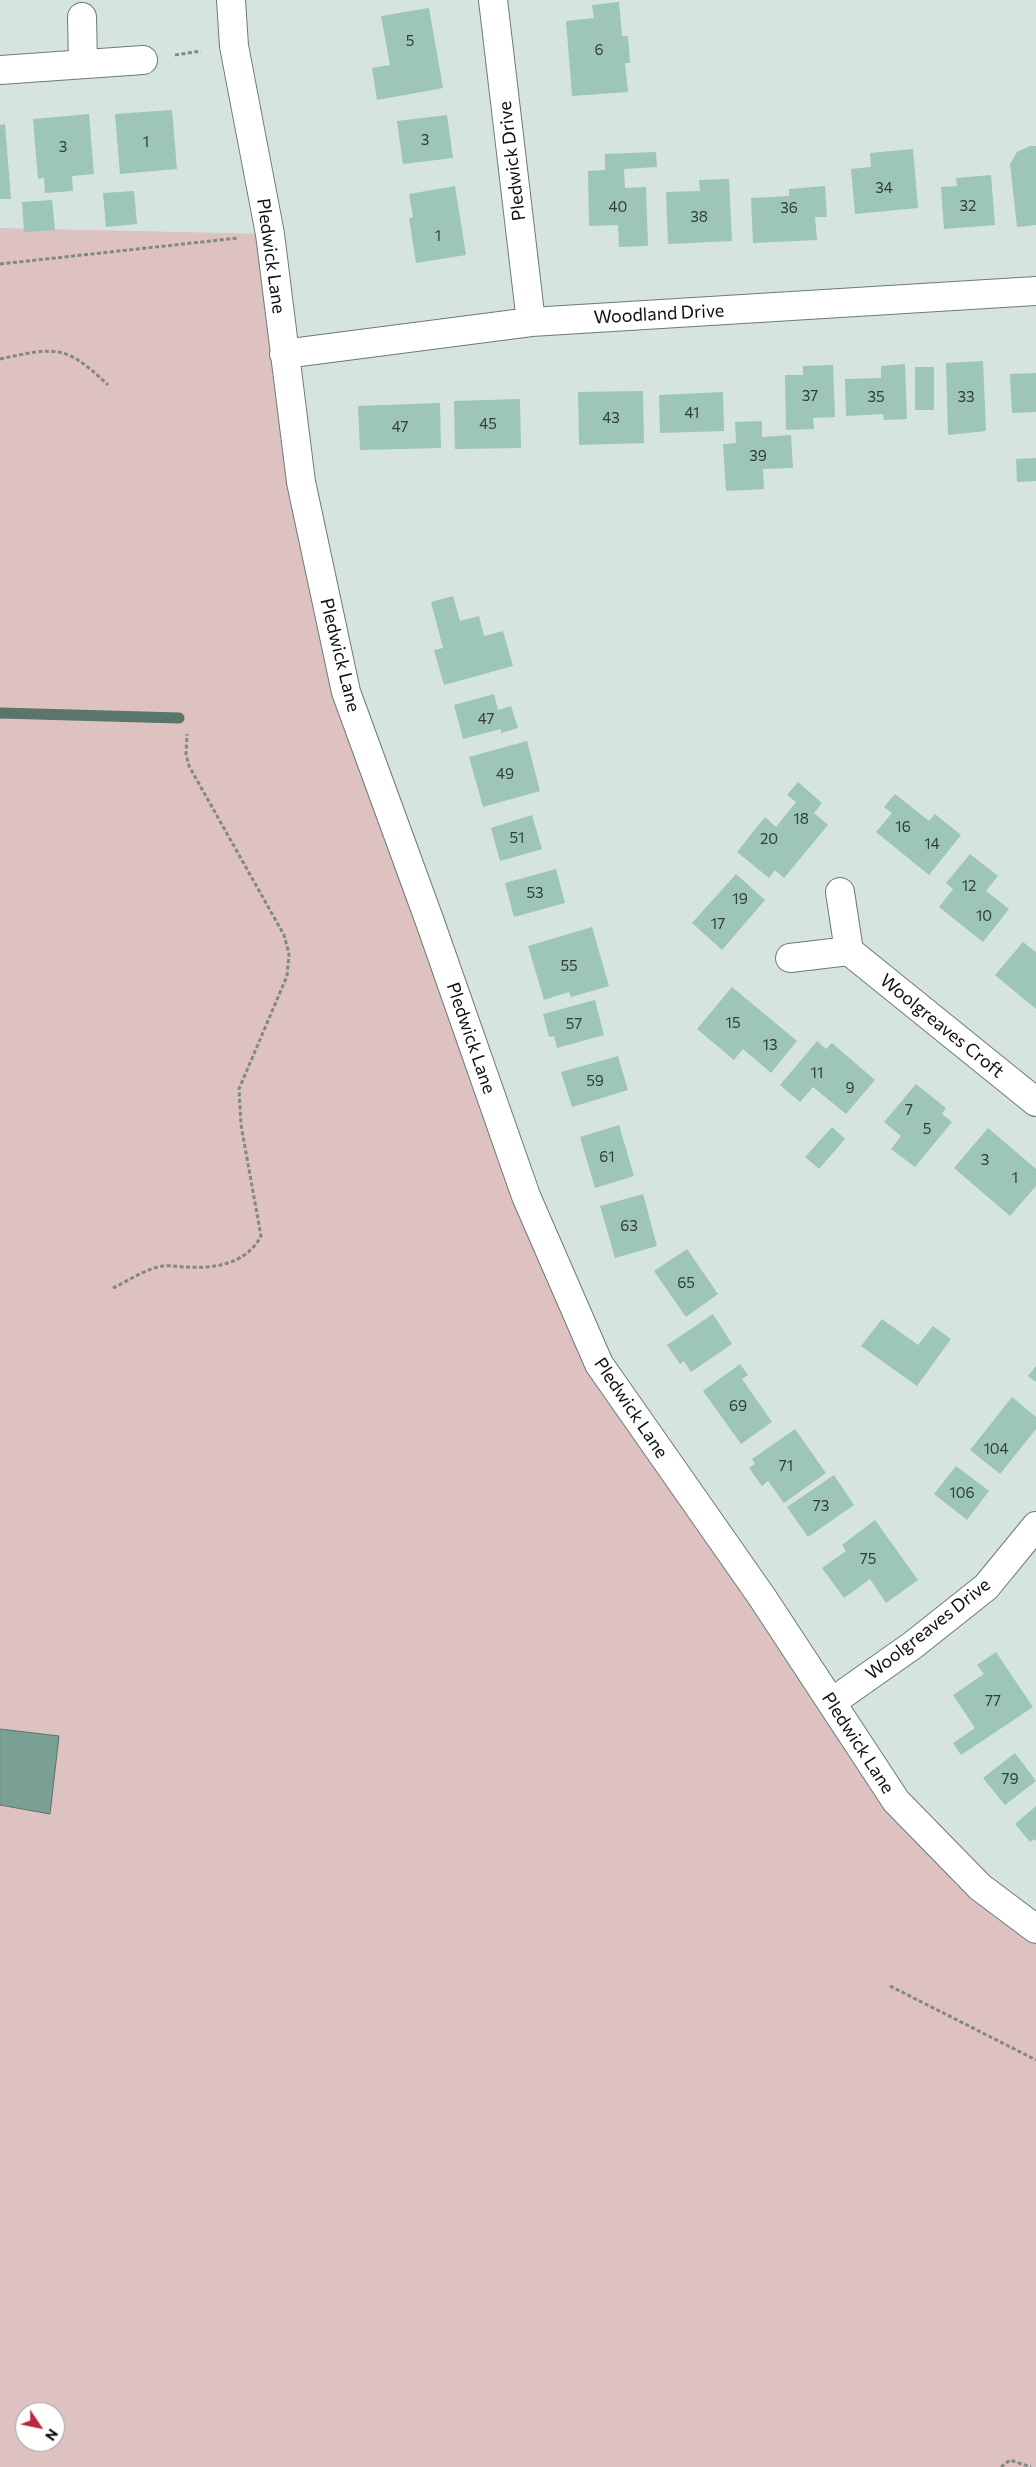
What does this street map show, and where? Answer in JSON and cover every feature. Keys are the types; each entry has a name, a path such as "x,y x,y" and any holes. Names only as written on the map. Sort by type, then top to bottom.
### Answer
{"street":[{"name":"Pledwick Lane","path":"231,0 234,46 270,234 301,482 346,692 430,922 526,1196 599,1364 832,1702 896,1801 980,1887 1036,1929"},
{"name":"Pledwick Drive","path":"492,0 531,322"},
{"path":"82,16 83,63"},
{"path":"0,70 143,60"},
{"name":"Woodland Drive","path":"284,354 531,322 1036,291"},
{"path":"790,958 849,951 840,892"},
{"name":"Woolgreaves Croft","path":"849,951 1036,1102"},
{"name":"Woolgreaves Drive","path":"832,1702 913,1645 986,1587 1036,1526"}],"path":[{"path":"143,60 234,46"},
{"path":"0,264 270,234"},
{"path":"0,359 43,350 63,352 83,362 108,384"},
{"path":"113,1288 163,1266 203,1268 223,1265 242,1257 256,1247 261,1236 241,1125 239,1089 287,976 289,954 284,935 189,766 186,754 187,734"},
{"path":"890,1986 1036,2060"},
{"path":"1000,2467 1010,2460 1031,2467"}],"shaded area":[{"path":"0,228 270,234 346,692 599,1364 896,1801 1036,1929 1036,2467 0,2467"},
{"path":"0,1729 59,1736 50,1814 0,1805"}],"building":[{"path":"619,2 622,36 628,36 630,63 625,63 628,92 572,96 566,21 594,18 592,5"},
{"path":"429,8 443,88 377,100 372,68 390,65 381,16"},
{"path":"172,110 177,169 120,174 115,114"},
{"path":"89,114 94,174 72,176 73,191 45,193 44,178 38,179 33,119"},
{"path":"447,115 453,158 403,164 397,121"},
{"path":"5,124 11,199 0,199 0,125"},
{"path":"1030,146 1036,146 1036,225 1017,227 1010,164 1017,152"},
{"path":"913,149 918,208 855,214 851,169 871,167 870,153"},
{"path":"656,152 657,167 624,169 625,188 646,187 648,246 619,247 618,225 589,226 588,171 605,170 605,154"},
{"path":"991,175 995,225 944,229 941,187 957,186 956,178"},
{"path":"729,179 732,241 668,244 666,192 700,191 699,180"},
{"path":"455,186 466,255 416,263 409,218 413,217 409,194"},
{"path":"825,186 827,217 815,217 817,240 753,243 751,198 789,196 789,189"},
{"path":"134,191 137,224 106,227 103,193"},
{"path":"52,200 55,230 24,232 22,202"},
{"path":"983,361 986,431 948,435 946,363"},
{"path":"905,364 907,419 884,420 883,414 846,416 845,379 881,378 881,366"},
{"path":"833,365 835,417 813,418 814,429 786,430 785,375 803,375 803,366"},
{"path":"915,367 934,367 934,410 915,410"},
{"path":"1036,373 1036,412 1012,413 1010,374"},
{"path":"643,391 644,443 579,445 578,392"},
{"path":"723,392 724,431 660,433 659,395"},
{"path":"520,399 521,448 455,449 454,401"},
{"path":"440,403 441,448 360,450 358,406"},
{"path":"762,421 762,437 791,435 793,468 763,469 764,489 726,491 723,444 736,443 735,422"},
{"path":"1036,458 1036,481 1017,482 1016,459"},
{"path":"453,596 460,621 479,616 484,636 503,631 513,666 444,685 434,650 443,648 431,602"},
{"path":"494,694 498,710 511,706 518,728 501,733 501,729 463,739 454,705"},
{"path":"527,741 540,791 483,807 469,757"},
{"path":"798,782 822,803 814,813 828,825 784,878 775,870 769,878 737,852 765,817 776,827 796,802 787,795"},
{"path":"895,794 929,821 935,814 961,835 929,875 876,832 892,813 884,807"},
{"path":"532,815 542,849 500,861 491,828"},
{"path":"970,854 998,876 986,891 1009,909 983,942 939,907 953,889 946,883"},
{"path":"556,869 565,903 514,917 505,883"},
{"path":"736,874 765,900 722,950 692,923"},
{"path":"592,927 609,986 571,997 569,992 544,1000 528,946"},
{"path":"1023,942 1036,952 1036,1009 995,975"},
{"path":"732,987 797,1041 771,1073 743,1049 734,1060 697,1029"},
{"path":"595,1000 604,1035 557,1048 554,1036 549,1037 543,1014"},
{"path":"817,1041 826,1049 832,1043 875,1080 846,1114 813,1087 800,1102 780,1085"},
{"path":"618,1056 628,1090 572,1107 561,1072"},
{"path":"916,1084 946,1108 942,1114 952,1122 915,1167 891,1149 901,1136 884,1122"},
{"path":"619,1125 634,1176 595,1188 580,1137"},
{"path":"832,1127 845,1139 819,1169 805,1157"},
{"path":"988,1128 1036,1169 1036,1186 1010,1216 954,1168"},
{"path":"643,1194 657,1246 615,1258 600,1206"},
{"path":"687,1249 718,1294 686,1317 654,1271"},
{"path":"713,1314 732,1344 691,1372 684,1361 680,1364 667,1345"},
{"path":"882,1319 918,1345 933,1326 951,1339 917,1386 861,1346"},
{"path":"740,1364 748,1375 742,1379 772,1422 741,1444 703,1391"},
{"path":"1036,1366 1036,1382 1028,1376"},
{"path":"1012,1397 1036,1417 1036,1429 1000,1474 970,1450"},
{"path":"795,1429 826,1473 784,1503 768,1481 762,1486 749,1468 755,1464 752,1459"},
{"path":"956,1466 989,1491 967,1520 934,1494"},
{"path":"834,1475 854,1505 808,1537 787,1507"},
{"path":"875,1520 918,1580 886,1603 870,1579 844,1598 822,1568 846,1551 842,1545"},
{"path":"996,1652 1033,1707 961,1755 953,1743 975,1728 953,1695 984,1674 977,1665"},
{"path":"1015,1753 1036,1781 1005,1805 983,1778"},
{"path":"1036,1806 1036,1841 1034,1839 1030,1842 1015,1824"}],"waterway":[{"path":"0,713 179,718"}]}
